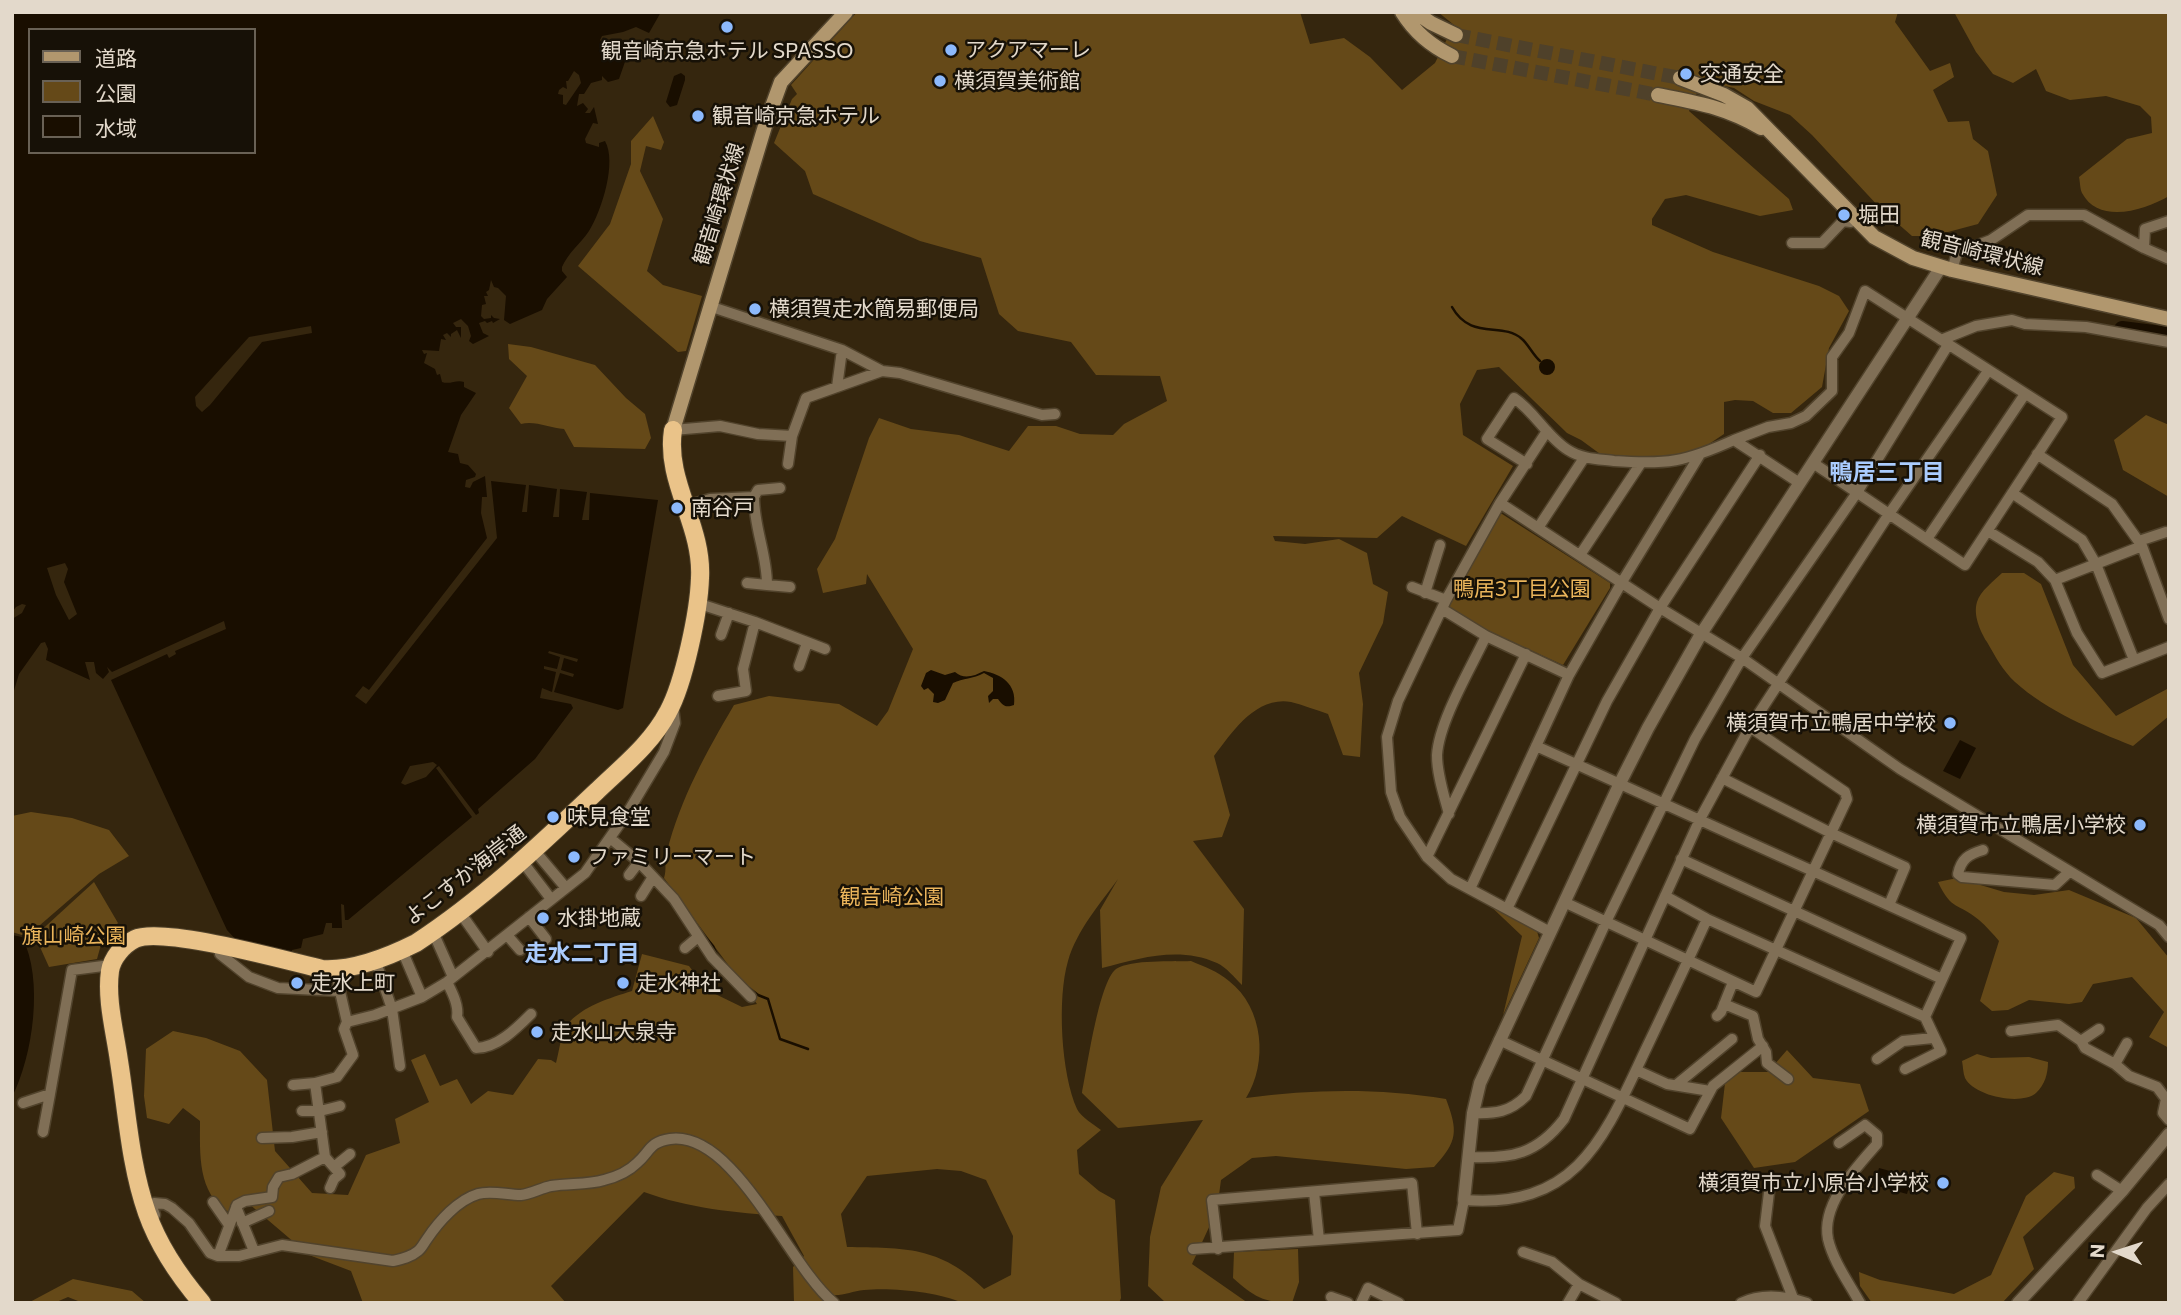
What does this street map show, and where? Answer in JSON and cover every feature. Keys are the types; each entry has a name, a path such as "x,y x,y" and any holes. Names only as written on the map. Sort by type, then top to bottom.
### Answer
{"highway":[{"name":"よこすか海岸通","path":"111,968 123,947 143,936 165,935 335,970 402,950 433,932 528,856 649,740 672,704 679,687 697,603 701,557 697,536 673,465 673,429"},
{"path":"111,968 111,1003 136,1175 147,1213 161,1246 179,1275 202,1303"}],"main road":[{"name":"観音崎環状線","path":"673,429 765,126 781,82 846,12"},
{"path":"1402,12 1420,36 1433,47 1452,56"},
{"path":"1415,12 1456,35"},
{"name":"観音崎環状線","path":"1680,78 1724,95 1747,108 1874,237 1913,258 1947,269 2169,319"},
{"name":"観音崎環状線","path":"1658,95 1737,114 1785,144"}],"street":[{"path":"1193,1249 1458,1230 1464,1200 1473,1113 1480,1083 1620,783 1701,634 1798,482 1908,319 1957,253 1991,240 2028,215 2084,215 2169,259"},
{"path":"1792,243 1822,243 1843,221 1851,222 1855,217"},
{"path":"2144,248 2145,229 2169,221"},
{"path":"1527,464 1487,439 1514,397 1525,405 1566,449 1584,458 1641,463 1666,463 1699,456 1734,439 1768,427 1791,423 1806,416 1832,391 1832,356 1849,333 1865,290 2062,417 1965,565 1812,463"},
{"path":"715,308 842,350 882,371 900,373 1042,415 1055,414"},
{"path":"1473,1113 1494,1114 1517,1106 1526,1096 1606,922 1696,739 1742,658 1856,494 1945,343 1976,326 2012,320 2025,324 2086,327 2169,342"},
{"path":"836,387 842,350"},
{"path":"788,464 792,436 806,398 882,371"},
{"path":"1469,1157 1500,1158 1518,1154 1552,1134 1564,1119 1700,818 1750,727 1889,514 1988,371"},
{"path":"1927,539 2025,394"},
{"path":"673,429 720,426 758,434 792,436"},
{"path":"1547,431 1500,503 1444,604 1398,701 1387,737 1391,792 1400,817 1427,857 1451,879 1550,932"},
{"path":"1734,439 1798,482"},
{"path":"2037,454 2112,504 2140,544 2169,619"},
{"path":"1507,909 1607,701 1660,608 1760,455"},
{"path":"1469,889 1569,675 1699,456"},
{"path":"1538,528 1584,458"},
{"path":"1580,555 1641,463"},
{"path":"767,585 767,565 754,518 754,497 758,490 780,488"},
{"path":"2012,493 2082,540 2096,564 2134,660"},
{"path":"686,506 710,499 754,497"},
{"path":"1500,503 1660,608 1742,658 1900,769 2160,926 2169,937"},
{"path":"1988,531 2038,562 2054,580 2077,633 2102,673 2169,647"},
{"path":"2054,580 2165,533"},
{"path":"1425,593 1440,545"},
{"path":"747,583 790,587"},
{"path":"1412,587 1444,604 1486,636 1569,675"},
{"path":"697,603 825,649"},
{"path":"721,635 729,614"},
{"path":"718,696 746,691 743,669 755,622"},
{"path":"1448,814 1438,769 1440,738 1486,636"},
{"path":"799,666 807,643"},
{"path":"1427,857 1526,654"},
{"path":"347,1022 422,997 488,951 585,873 664,752 675,723 672,704"},
{"path":"1564,902 1756,992 1847,799 1846,792 1750,727"},
{"path":"649,740 664,752"},
{"path":"1536,746 1961,938 1925,1017 1933,1038 1945,1054 1905,1069"},
{"path":"1722,778 1905,867 1889,905"},
{"path":"610,838 639,862 674,899 712,957 751,997"},
{"path":"1983,850 1971,853 1963,860 1958,874 1962,877 2055,885 2069,872"},
{"path":"528,856 566,888"},
{"path":"528,856 551,899"},
{"path":"1681,859 1942,979"},
{"path":"629,875 639,862"},
{"path":"641,895 653,877"},
{"path":"1665,896 1707,919 1925,1017"},
{"path":"459,911 488,951"},
{"path":"529,917 545,939"},
{"path":"1464,1200 1515,1199 1546,1188 1567,1176 1586,1159 1599,1142 1622,1098 1707,919"},
{"path":"433,932 450,979 457,1017 476,1048 487,1048 516,1029 531,1014"},
{"path":"507,935 520,950"},
{"path":"685,948 698,937"},
{"path":"219,947 220,954 248,977 278,988 339,991"},
{"path":"402,950 422,997"},
{"path":"376,959 392,1009 400,1066"},
{"path":"43,1132 72,970 103,966 111,968"},
{"path":"293,1085 337,1077 353,1055 344,1030 347,1022 335,970"},
{"path":"1717,1016 1733,982"},
{"path":"1724,1004 1753,1016 1758,1039 1768,1063 1788,1079"},
{"path":"2011,1031 2058,1025 2081,1041 2085,1048 2115,1064 2129,1076 2157,1087 2166,1099 2163,1113 2169,1120"},
{"path":"2081,1041 2099,1029"},
{"path":"1877,1059 1903,1041 1933,1038"},
{"path":"1676,1085 1732,1039"},
{"path":"1499,1040 1690,1129 1713,1086 1763,1046"},
{"path":"2115,1064 2126,1043"},
{"path":"1636,1070 1676,1085 1710,1091"},
{"path":"315,1083 326,1157 340,1174 330,1188"},
{"path":"23,1103 50,1094"},
{"path":"302,1111 320,1111 340,1106"},
{"path":"1839,1143 1865,1125 1877,1135 1877,1144 1856,1168 1838,1195 1827,1224 1833,1251 1860,1303"},
{"path":"262,1138 322,1132"},
{"path":"2019,1302 2122,1191 2169,1134"},
{"path":"179,1275 154,1213 154,1203 172,1208 189,1223 210,1253 218,1256 239,1256 282,1245 393,1261 420,1250 449,1212 468,1198 482,1193 524,1195 550,1186 602,1181 623,1173 634,1166 650,1146 669,1139 686,1140 700,1146 731,1167 761,1205 811,1280 834,1303"},
{"path":"334,1167 350,1154"},
{"path":"272,1197 273,1187 279,1177 292,1174 326,1157"},
{"path":"2097,1175 2122,1191"},
{"path":"1218,1249 1212,1200 1412,1183 1417,1234"},
{"path":"1770,1184 1765,1226 1793,1298"},
{"path":"2078,1303 2147,1208 2169,1184"},
{"path":"1314,1192 1318,1240"},
{"path":"218,1256 236,1207 245,1201 272,1197 284,1199"},
{"path":"213,1202 229,1225"},
{"path":"236,1207 254,1251"},
{"path":"242,1223 269,1211"},
{"path":"1524,1252 1552,1262 1579,1283 1616,1303"},
{"path":"1568,1303 1579,1283"},
{"path":"1361,1303 1368,1287 1399,1303"},
{"path":"1741,1303 1755,1296 1793,1298 1807,1303"},
{"path":"1331,1297 1348,1303"}],"green space":[{"name":"観音崎公園","path":"857,12 1300,12 1310,44 1344,38 1370,57 1402,90 1435,63 1454,25 1438,12 1898,12 1895,22 1930,71 1950,63 1954,77 1933,90 1948,122 1969,121 1973,139 1988,151 1997,195 1978,224 1933,236 1912,236 1880,208 1790,115 1754,101 1734,88 1702,81 1689,111 1789,199 1793,210 1760,216 1686,195 1665,199 1652,219 1652,225 1713,252 1819,286 1839,296 1849,311 1829,348 1822,387 1791,413 1773,413 1753,401 1724,402 1724,434 1691,456 1607,459 1567,433 1499,367 1477,370 1460,404 1463,435 1513,466 1466,546 1402,516 1377,538 1273,536 1275,541 1305,544 1339,539 1367,553 1373,584 1388,592 1383,623 1359,673 1363,704 1360,757 1343,755 1328,714 1291,702 1278,702 1256,710 1214,756 1230,815 1222,837 1193,841 1244,909 1242,985 1220,965 1188,955 1160,955 1102,968 1100,910 1118,879 1090,918 1072,950 1065,977 1062,1015 1067,1076 1077,1109 1101,1130 1077,1150 1079,1174 1115,1200 1121,1298 1119,1303 963,1303 928,1293 887,1289 831,1295 831,1303 794,1303 793,1267 804,1256 782,1216 695,1206 644,1192 551,1286 566,1303 363,1303 351,1271 309,1255 248,1203 229,1212 211,1195 202,1172 200,1121 183,1108 169,1124 147,1118 144,1096 146,1049 173,1031 206,1038 240,1051 267,1080 275,1151 312,1193 348,1195 366,1155 400,1143 395,1119 429,1102 411,1060 425,1054 440,1086 457,1079 471,1104 488,1091 513,1095 538,1059 556,1063 563,1033 573,1018 597,1004 632,991 642,954 689,966 707,990 742,1007 757,1004 664,878 666,855 687,794 734,705 769,696 839,704 877,726 888,711 913,649 867,574 866,584 823,593 817,569 835,539 869,438 879,418 911,429 959,435 1009,451 1028,426 1056,426 1080,434 1113,435 1124,424 1167,401 1160,376 1096,375 1071,342 1018,331 999,314 981,258 920,241 813,194 805,171 774,143 792,99 797,94 791,85","holes":["937,1169 961,1171 986,1180 1013,1236 1011,1275 984,1289 952,1264 920,1252 847,1247 841,1214 867,1176"]},
{"path":"1954,12 2169,12 2169,196 2148,206 2123,212 2099,209 2090,203 2082,193 2079,177 2127,139 2152,133 2151,117 2140,106 2106,96 2070,100 2046,91 2036,69 2013,83 1993,74 1976,52"},
{"path":"653,116 664,142 661,150 646,146 640,171 663,219 647,271 663,285 702,296 686,351 678,352 578,266 610,224 631,164 631,141"},
{"path":"508,344 531,347 595,365 645,414 651,438 645,449 574,447 564,429 521,424 509,408 527,376 509,359"},
{"path":"2146,415 2169,425 2169,497 2123,470 2114,440"},
{"name":"鴨居3丁目公園","path":"1498,514 1610,583 1610,588 1563,665 1447,612 1446,608"},
{"path":"2002,573 2024,573 2041,584 2073,665 2116,716 2169,688 2169,716 2133,746 2056,711 2015,682 1984,638 1976,612 1981,594"},
{"path":"31,812 72,818 109,830 129,856 99,874 32,932 22,935 12,932 12,816"},
{"path":"1957,878 2004,892 2034,895 2069,890 2136,918 2169,958 2169,1048 2149,1037 2164,1012 2132,977 2093,984 2082,1002 2069,1004 2029,1000 2008,1010 1992,1011 1980,1001 1999,941 1972,914 1947,898 1938,882"},
{"name":"旗山崎公園","path":"94,882 118,923 102,941 97,959 49,967 35,936"},
{"path":"1483,899 1536,928 1539,938 1503,1015 1522,936"},
{"path":"1191,961 1229,981 1241,992 1250,1006 1256,1021 1260,1053 1258,1069 1246,1098 1346,1091 1421,1095 1446,1099 1453,1119 1452,1142 1434,1167 1406,1169 1276,1156 1252,1158 1221,1180 1217,1210 1192,1264 1248,1303 1166,1303 1148,1286 1150,1237 1161,1187 1203,1120 1118,1128 1082,1093 1099,1008 1104,990 1116,969 1142,962"},
{"path":"1787,1050 1813,1078 1860,1084 1869,1111 1795,1162 1754,1168 1721,1118 1725,1083 1740,1072 1768,1072"},
{"path":"1977,1054 1991,1058 2029,1057 2048,1062 2042,1086 2036,1093 2020,1099 1998,1097 1978,1090 1965,1078 1962,1061"},
{"path":"2054,1172 2074,1177 2075,1188 2023,1237 2034,1269 2002,1303 1872,1303 1860,1286 1859,1272 1880,1280 1954,1294 1991,1275 2026,1196"},
{"path":"1298,1249 1299,1282 1292,1303 1274,1302 1260,1297 1233,1278 1234,1252"},
{"path":"73,1279 132,1291 146,1303 83,1303 68,1297 54,1303 28,1303"}],"water":[{"path":"12,12 661,12 649,33 636,27 602,36 600,40 604,44 619,45 627,56 619,79 608,82 602,76 602,80 591,83 584,94 579,94 577,106 583,103 588,109 585,113 590,113 594,107 598,124 593,123 585,139 586,143 599,147 599,143 605,141 609,173 594,222 562,267 567,277 547,299 542,310 510,324 504,320 506,296 494,287 491,280 486,292 488,296 484,296 486,304 482,305 481,316 484,319 491,318 491,315 500,319 493,323 479,323 483,333 489,336 473,344 469,341 471,336 468,326 461,319 453,323 456,327 461,327 461,338 457,330 451,337 447,333 443,335 446,340 441,339 439,351 422,350 424,354 427,353 424,363 435,369 437,375 440,374 442,382 464,382 464,387 476,393 461,415 448,452 458,454 460,463 468,465 476,474 466,480 465,487 470,488 473,482 485,476 487,497 482,497 481,513 487,538 369,690 363,686 355,696 366,704 497,538 491,481 526,485 522,512 527,512 529,485 557,489 553,517 559,517 560,489 587,492 582,520 589,520 590,493 658,500 623,708 618,710 554,692 560,673 573,677 574,674 561,670 564,658 577,662 578,659 549,651 548,653 560,657 557,669 544,666 544,669 556,672 552,692 542,688 540,698 571,704 573,708 535,759 478,809 479,813 476,815 439,766 436,768 472,817 348,920 345,920 344,905 341,904 342,928 332,928 332,923 326,923 323,934 303,939 301,948 292,950 290,955 238,942 227,930 111,680 167,654 169,658 176,654 175,651 226,629 224,621 112,672 107,667 109,672 103,679 96,673 94,662 85,662 90,680 46,660 48,649 45,642 41,643 19,674 12,697 12,619 22,613 26,605 16,607 12,612","holes":["574,71 579,75 581,83 566,105 563,104 563,95 558,94 559,90 563,87 567,89 566,81","433,762 437,765 426,777 405,785 401,783 410,766"]},
{"path":"681,73 685,80 677,105 670,107 666,102 674,76"},
{"path":"1544,359 1550,359 1555,367 1553,373 1544,375 1539,370 1539,364"},
{"path":"931,670 945,675 955,672 965,677 984,671 996,675 1006,681 1013,691 1014,705 1005,706 998,699 989,703 993,678 984,673 953,683 945,700 933,702 934,694 921,686 926,673"},
{"path":"1960,740 1976,748 1960,779 1943,771"},
{"path":"12,935 22,937 29,954 34,995 26,1061 12,1097"},
{"path":"1879,1168 1912,1177 1907,1194 1874,1185"}],"pier":[{"path":"311,326 312,333 262,342 210,405 202,412 196,406 195,397 249,337"},
{"path":"65,563 68,569 64,582 77,614 69,620 56,595 47,568"}],"waterway":[{"path":"1452,307 1468,324 1514,334 1524,341 1540,361"},
{"path":"2122,329 2169,335"},
{"path":"702,933 716,953"},
{"path":"749,988 768,999 780,1039 808,1049"}],"tunnel":[{"path":"1456,35 1680,78"},
{"path":"1452,56 1658,95"}],"place":[{"name":"観音崎京急ホテル SPASSO","path":"727,27"},
{"name":"アクアマーレ","path":"951,50"},
{"name":"交通安全","path":"1686,74"},
{"name":"横須賀美術館","path":"940,81"},
{"name":"観音崎京急ホテル","path":"698,116"},
{"name":"堀田","path":"1844,215"},
{"name":"横須賀走水簡易郵便局","path":"755,309"},
{"name":"南谷戸","path":"677,508"},
{"name":"横須賀市立鴨居中学校","path":"1950,723"},
{"name":"味見食堂","path":"553,817"},
{"name":"横須賀市立鴨居小学校","path":"2140,825"},
{"name":"ファミリーマート","path":"574,857"},
{"name":"水掛地蔵","path":"543,918"},
{"name":"走水上町","path":"297,983"},
{"name":"走水神社","path":"623,983"},
{"name":"走水山大泉寺","path":"537,1032"},
{"name":"横須賀市立小原台小学校","path":"1943,1183"}],"district":[{"name":"鴨居三丁目","path":"1887,472"},
{"name":"走水二丁目","path":"582,953"}]}
